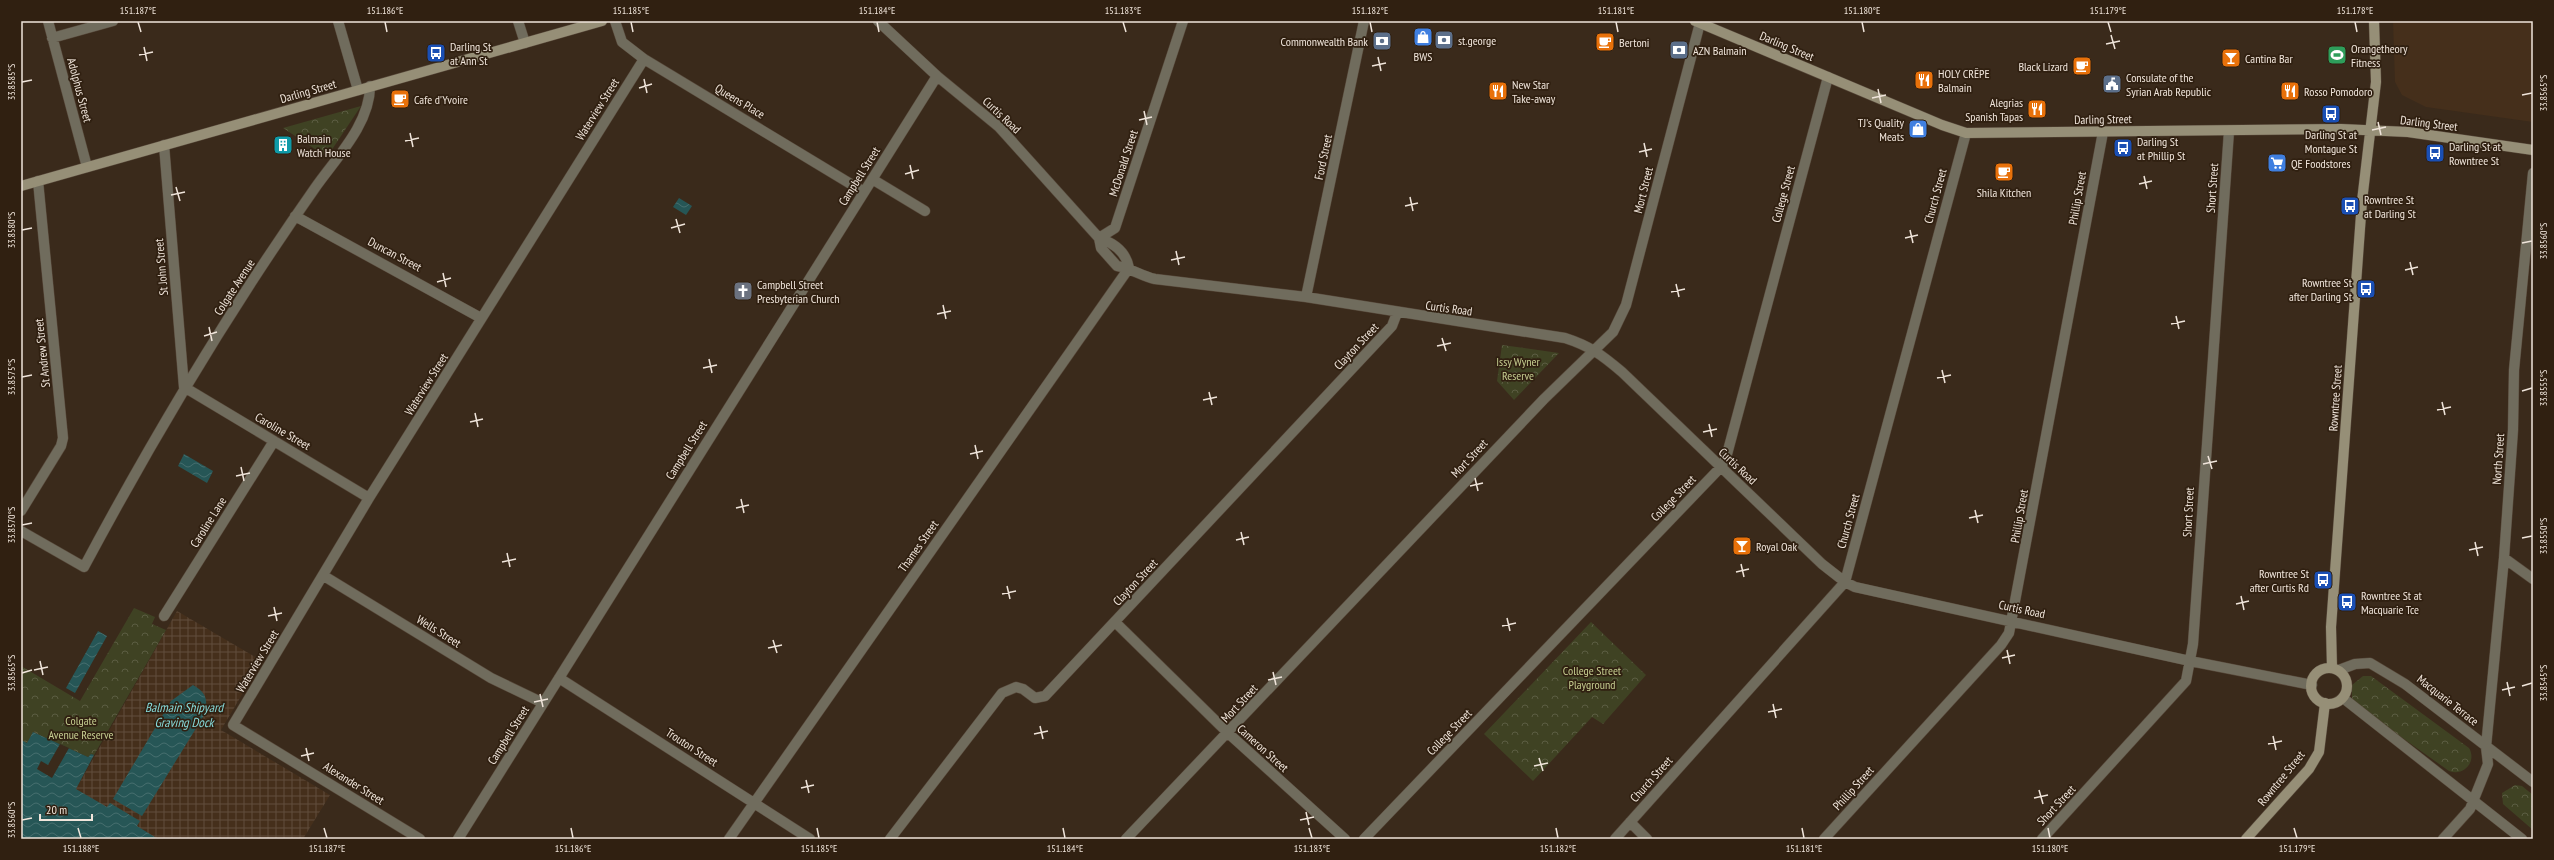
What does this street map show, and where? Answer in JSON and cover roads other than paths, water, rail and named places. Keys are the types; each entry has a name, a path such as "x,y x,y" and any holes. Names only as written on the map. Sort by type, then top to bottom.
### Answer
{"street":[{"name":"Adolphus Street","path":"48,21 87,167"},
{"path":"52,38 113,21"},
{"path":"338,21 358,90"},
{"path":"518,21 525,43"},
{"name":"Darling Street","path":"21,186 602,21"},
{"name":"Queens Place","path":"615,21 622,42 644,59 864,192"},
{"name":"Curtis Road","path":"878,21 937,76 998,127 1100,238 1101,248 1117,266 1129,268 1137,275 1155,279 1306,298 1564,338 1595,349 1622,372 1720,468 1845,582 1869,591 2013,620 2190,662 2312,685"},
{"name":"McDonald Street","path":"1100,238 1115,228 1183,21"},
{"name":"Ford Street","path":"1306,298 1364,21"},
{"name":"Rowntree Street","path":"2335,669 2333,599 2362,208 2376,82 2374,21"},
{"name":"Darling Street","path":"1697,22 1966,133 2229,131 2408,132 2533,150"},
{"name":"Mort Street","path":"1126,839 1544,399 1613,332 1626,305 1697,22"},
{"name":"Waterview Street","path":"233,726 324,576 369,498 644,59"},
{"name":"Campbell Street","path":"458,839 937,76"},
{"name":"College Street","path":"1364,839 1720,468 1726,458 1828,77"},
{"name":"Colgate Avenue","path":"21,531 84,567 184,387 295,216 360,124 370,98 370,86"},
{"name":"Short Street","path":"2042,839 2186,681 2190,662 2229,131"},
{"name":"Phillip Street","path":"1824,839 2001,645 2009,633 2013,620 2104,132"},
{"name":"Church Street","path":"1615,839 1845,582 1966,133"},
{"name":"St John Street","path":"164,145 184,387"},
{"name":"North Street","path":"2443,839 2470,809 2472,800 2488,764 2486,746 2504,558 2513,430 2514,370 2533,173"},
{"path":"872,179 925,211"},
{"name":"St Andrew Street","path":"21,511 61,446 63,438 38,181"},
{"name":"Duncan Street","path":"295,216 481,318"},
{"name":"Thames Street","path":"729,839 1129,268"},
{"name":"Clayton Street","path":"890,839 1002,693 1016,687 1024,689 1035,698 1045,696 1392,326 1397,313"},
{"name":"Caroline Street","path":"184,387 369,498"},
{"name":"Caroline Lane","path":"164,616 274,441"},
{"path":"2504,558 2533,579"},
{"name":"Wells Street","path":"324,576 491,678 543,703"},
{"name":"Cameron Street","path":"1115,622 1228,733 1345,839"},
{"name":"Macquarie Terrace","path":"2335,669 2355,664 2370,663 2405,684 2533,782"},
{"path":"2335,669 2347,683 2342,698 2338,702 2325,704 2316,697 2312,685 2317,672 2335,669"},
{"name":"Trouton Street","path":"559,678 810,839"},
{"path":"2342,698 2522,839"},
{"name":"Rowntree Street","path":"2246,839 2309,769 2319,752 2325,704"},
{"name":"Alexander Street","path":"233,726 420,839"},
{"path":"1630,822 1647,839"}],"water":[{"path":"679,198 692,206 686,215 673,207"},
{"path":"184,454 213,471 207,483 178,466"},
{"path":"98,631 107,636 75,693 66,688"},
{"name":"Balmain Shipyard Graving Dock","path":"193,685 201,690 205,696 206,712 142,816 113,799 171,701"},
{"path":"33,732 88,757 91,754 94,755 76,789 107,807 110,803 140,821 137,826 158,839 21,839 21,740 27,743"}],"place":[{"name":"BWS","path":"1423,37"},
{"name":"st.george","path":"1444,40"},
{"name":"Commonwealth Bank","path":"1382,41"},
{"name":"Bertoni","path":"1605,42"},
{"name":"AZN Balmain","path":"1679,50"},
{"name":"Darling St at Ann St","path":"436,53"},
{"name":"Orangetheory Fitness","path":"2337,55"},
{"name":"Cantina Bar","path":"2231,58"},
{"name":"Black Lizard","path":"2082,66"},
{"name":"HOLY CRÊPE Balmain","path":"1924,80"},
{"name":"Consulate of the Syrian Arab Republic","path":"2112,84"},
{"name":"New Star Take-away","path":"1498,91"},
{"name":"Rosso Pomodoro","path":"2290,91"},
{"name":"Cafe d'Yvoire","path":"400,99"},
{"name":"Alegrias Spanish Tapas","path":"2037,109"},
{"name":"Darling St at Montague St","path":"2331,114"},
{"name":"TJ's Quality Meats","path":"1918,129"},
{"name":"Balmain Watch House","path":"283,145"},
{"name":"Darling St at Phillip St","path":"2123,148"},
{"name":"Darling St at Rowntree St","path":"2435,153"},
{"name":"QE Foodstores","path":"2277,163"},
{"name":"Shila Kitchen","path":"2004,172"},
{"name":"Rowntree St at Darling St","path":"2350,206"},
{"name":"Rowntree St after Darling St","path":"2366,289"},
{"name":"Campbell Street Presbyterian Church","path":"743,291"},
{"name":"Royal Oak","path":"1742,546"},
{"name":"Rowntree St after Curtis Rd","path":"2323,580"},
{"name":"Rowntree St at Macquarie Tce","path":"2347,602"}],"park label":[{"name":"Issy Wyner Reserve","path":"1518,368"},
{"name":"College Street Playground","path":"1592,677"},
{"name":"Colgate Avenue Reserve","path":"81,727"}]}
